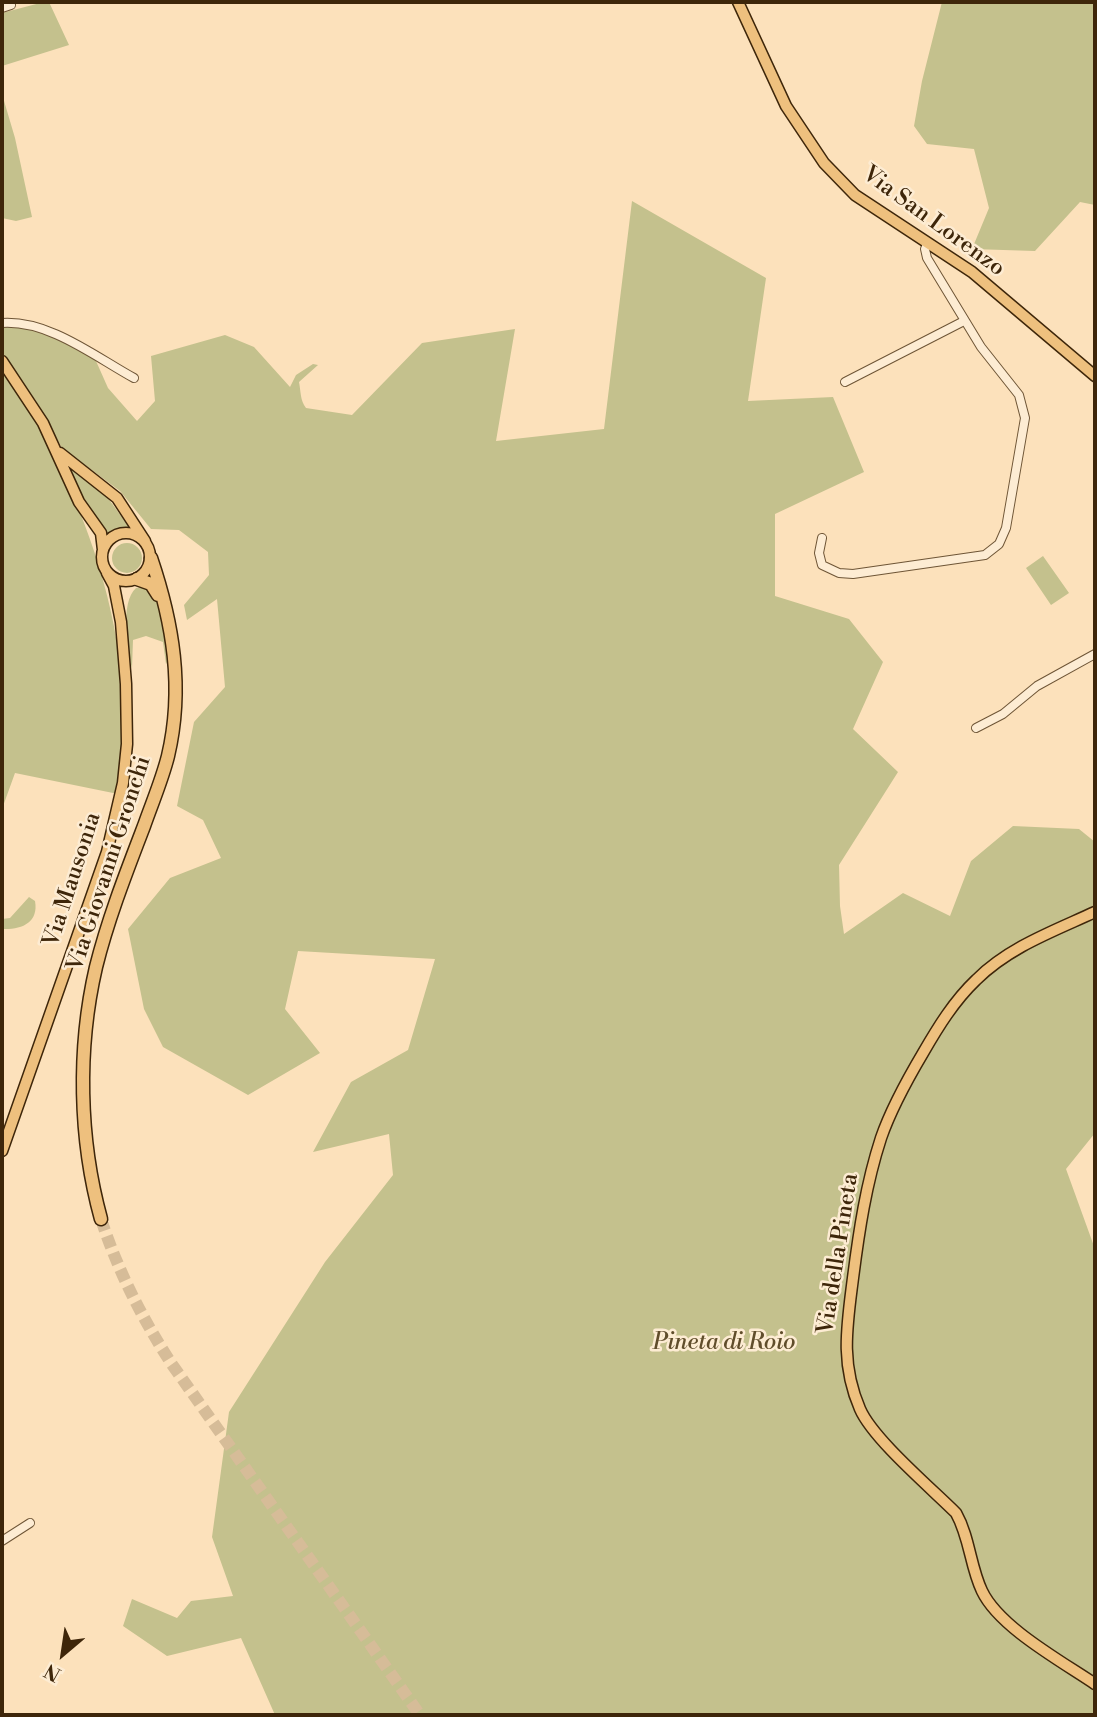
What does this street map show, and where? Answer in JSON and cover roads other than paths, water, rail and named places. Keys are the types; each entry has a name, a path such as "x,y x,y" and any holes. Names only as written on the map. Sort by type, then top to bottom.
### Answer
{"highway":[{"name":"Via Giovanni Gronchi","path":"102,1219 94,1188 86,1134 83,1082 86,1021 96,966 112,914 168,756 174,704 173,646 168,611 150,552"},
{"name":"Via Giovanni Gronchi","path":"134,580 151,584 157,593 168,622 173,646"}],"main road":[{"name":"Via San Lorenzo","path":"738,2 786,106 824,163 855,195 972,272 1095,376"},
{"path":"2,360 32,404 58,451 79,502 101,533 102,562 107,573 118,580 134,580 147,570 150,552 140,530 117,498 58,451"},
{"path":"103,551 111,538 124,533 139,536 150,552"},
{"name":"Via Mausonia","path":"2,1151 86,914 118,808 126,764 126,684 119,612 114,586 107,573"},
{"name":"Via Mausonia","path":"119,612 120,596 134,580"},
{"name":"Via della Pineta","path":"1095,912 1030,942 977,979 939,1026 912,1072 880,1140 860,1222 845,1341 851,1384 860,1410 872,1429 956,1513 965,1530 982,1592 992,1608 1015,1629 1095,1684"}],"street":[{"path":"2,8 11,5"},
{"path":"822,538 819,553 822,565 846,574 975,557 993,551 1006,528 1024,410 1014,387 989,358 964,321 928,258 925,249 927,244"},
{"path":"845,382 964,321"},
{"path":"2,323 20,323 48,331 134,378"},
{"path":"976,728 1003,714 1037,686 1095,654"},
{"path":"2,1541 30,1523"}],"tunnel":[{"path":"101,1219 132,1294 171,1363 420,1715"}],"park label":[{"name":"Pineta di Roio","path":"724,1343"}]}
